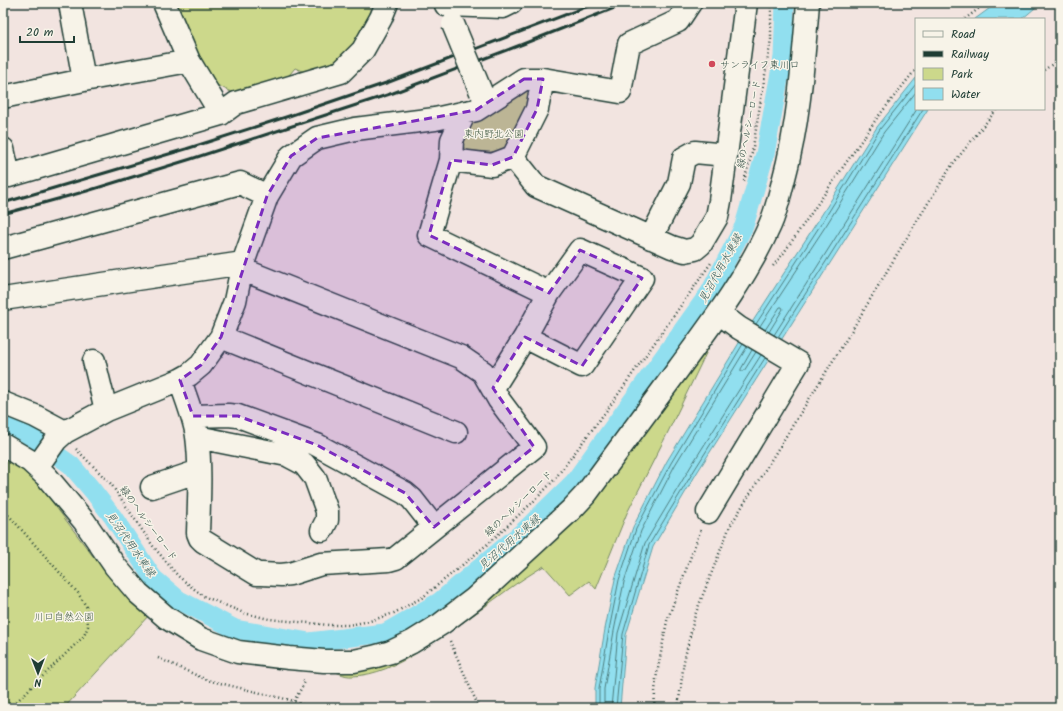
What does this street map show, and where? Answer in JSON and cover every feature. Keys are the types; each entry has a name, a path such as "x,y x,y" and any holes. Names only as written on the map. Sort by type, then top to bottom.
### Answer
{"street":[{"path":"70,3 84,80"},
{"path":"164,3 189,61 221,114"},
{"path":"3,148 9,176 221,114 236,102 341,72 363,50 381,18 387,3"},
{"path":"477,103 448,11 503,6 511,3"},
{"path":"40,463 61,436 106,410 180,380 201,365 221,337 235,302 242,266 267,196 291,156 316,138 355,129 435,119 477,103 524,79 543,79 620,92 629,44 678,21 690,3"},
{"path":"513,157 536,186 685,252 695,249 701,244 717,217 746,3"},
{"path":"40,463 47,477 84,521 115,566 138,593 167,618 201,638 238,652 289,658 324,660 354,660 373,657 392,652 412,642 441,624 474,599 571,510 586,494 719,314 753,258 770,225 778,203 789,159 797,114 808,3"},
{"path":"3,97 84,80 189,61"},
{"path":"451,160 492,165 513,157 537,109 543,79"},
{"path":"477,103 452,140 451,160 429,235 549,293"},
{"path":"651,238 679,184 684,158 695,152 726,156"},
{"path":"3,248 240,183 267,196"},
{"path":"493,388 525,337 549,293 580,250 642,278 582,366 525,337"},
{"path":"3,299 242,266 461,357 483,372 499,400 534,447 396,558 389,560 321,564 286,575 257,574 203,541 198,533 199,471 195,427 180,380"},
{"path":"708,512 798,363 739,328 719,314"},
{"path":"221,337 456,432"},
{"path":"94,361 106,410"},
{"path":"3,403 35,416 61,436"},
{"path":"195,427 228,415 238,416 316,445 405,494 412,499 434,528"},
{"path":"195,427 287,455 304,464 315,478 327,511 327,520 322,530"},
{"path":"3,445 30,461 40,463"},
{"path":"152,487 199,471"}],"path":[{"name":"緑のヘルシーロード","path":"744,182 752,153 771,39 771,3"},
{"path":"966,18 986,3"},
{"path":"1045,69 1060,60"},
{"path":"773,266 783,254 877,118 915,70"},
{"path":"678,708 684,660 694,615 730,526 849,336 915,224 952,165 996,110"},
{"name":"緑のヘルシーロード","path":"61,436 70,443 110,484 153,546 178,576 203,596 244,613 269,619 328,625 349,625 370,621 394,613 423,597 490,542 536,499 554,480 607,410 712,262"},
{"path":"3,509 78,593 88,608 88,626 84,636 10,708"},
{"path":"654,708 656,679 667,621 708,512"},
{"path":"441,624 445,629 479,708"},
{"path":"158,658 207,680 294,701 309,708"},
{"path":"294,701 304,682"},
{"path":"286,708 290,701"}],"highlighted area":[{"path":"524,79 543,79 537,109 513,157 492,165 451,160 429,235 549,293 580,250 642,278 582,366 525,337 493,388 534,447 434,527 405,493 317,445 238,416 193,416 180,380 201,365 221,337 267,196 291,156 317,138 476,110"}],"green space":[{"path":"172,3 370,3 370,17 349,52 335,66 309,74 295,68 285,80 235,94 211,82"},
{"name":"東内野北公園","path":"527,89 531,95 528,108 505,149 497,152 469,151 464,148 462,142 472,121"},
{"path":"711,343 627,513 596,589 589,581 570,595 544,566 515,584 461,624 415,654 393,666 370,674 353,676 343,675 327,668 394,658 647,428"},
{"name":"川口自然公園","path":"3,455 9,457 41,487 92,555 136,604 150,614 64,708 3,708"}],"water":[{"path":"997,3 1044,3 1035,8 1023,18 976,18"},
{"path":"915,79 915,110 927,110 698,471 653,547 626,635 620,708 595,708 595,688 615,579 633,527 667,461 742,338 877,127"}],"waterway":[{"name":"見沼代用水東縁","path":"3,421 26,433 71,465 113,517 153,578 179,600 235,629 309,642 385,633 439,602 526,529 574,482 710,292 744,226 765,154 783,57 785,3"}],"railway":[{"path":"3,203 186,149 289,116 389,82 596,3"},
{"path":"3,214 87,191 191,159 393,93 627,3"}],"place":[{"name":"サンライフ東川口","path":"712,64"}]}
